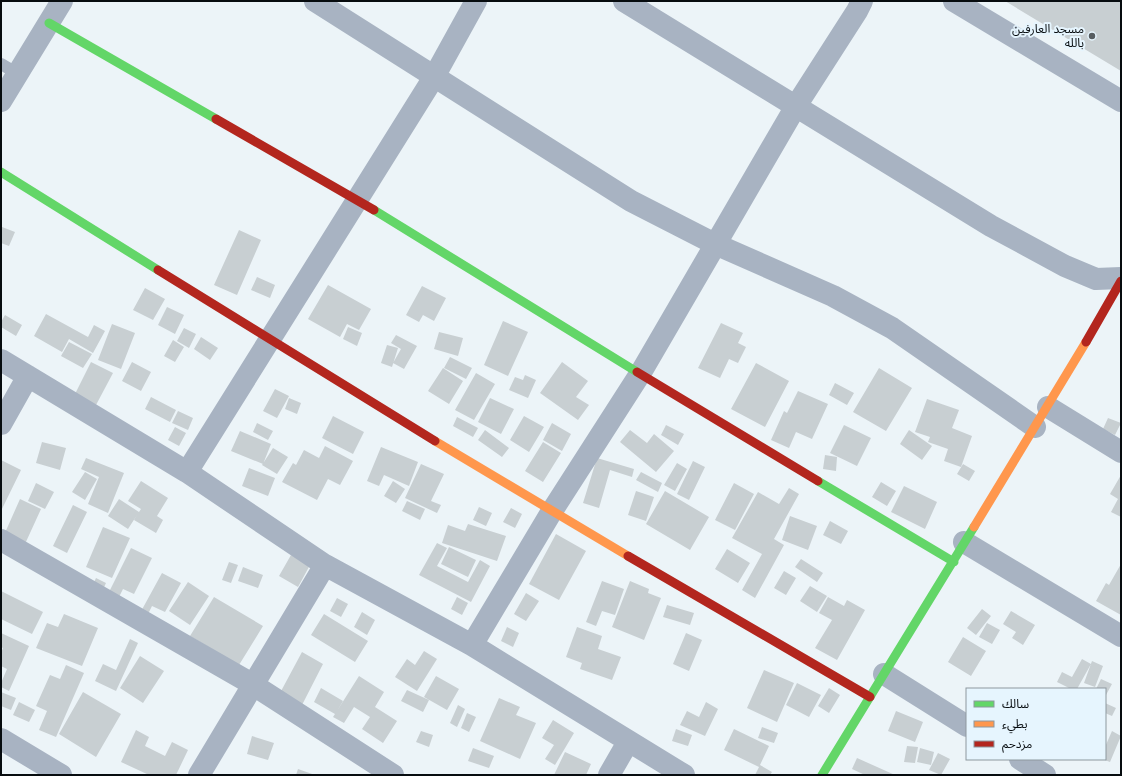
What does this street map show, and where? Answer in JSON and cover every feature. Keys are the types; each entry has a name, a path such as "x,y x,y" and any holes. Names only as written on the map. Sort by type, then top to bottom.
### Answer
{"street":[{"path":"1,101 9,69 49,23 62,1"},
{"path":"316,1 631,201 715,244 833,296 892,328 1035,427"},
{"path":"188,472 434,77 476,1"},
{"path":"624,1 991,226 1065,266 1096,279 1121,279 1048,407 822,775"},
{"path":"472,645 552,511 640,374 796,106 862,1"},
{"path":"954,1 1121,101"},
{"path":"49,23 358,200 640,374 954,562"},
{"path":"1,172 270,341 552,511 870,697"},
{"path":"1,360 188,472 324,565 472,645 684,775"},
{"path":"1,424 28,376"},
{"path":"1048,407 1121,452"},
{"path":"1,540 252,684 393,775"},
{"path":"964,542 1121,636"},
{"path":"199,775 324,565"},
{"path":"884,674 966,725"},
{"path":"1,739 61,775"},
{"path":"609,775 628,742"},
{"path":"1022,760 1045,775"}],"building":[{"name":"مسجد العارفين بالله","path":"1005,1 1121,1 1121,71"},
{"path":"2,227 15,232 9,246 1,243"},
{"path":"239,230 261,240 237,295 214,285"},
{"path":"257,277 275,285 270,298 251,290"},
{"path":"328,285 371,309 359,330 347,324 340,337 308,319"},
{"path":"422,286 446,298 434,321 423,315 419,322 406,315"},
{"path":"145,288 165,299 153,320 133,310"},
{"path":"167,307 184,315 175,334 158,325"},
{"path":"46,314 88,337 94,325 105,331 93,353 69,339 62,352 34,336"},
{"path":"5,315 22,325 16,336 1,327 1,322"},
{"path":"503,321 528,332 508,376 484,365"},
{"path":"721,323 743,333 738,343 746,347 738,363 729,359 720,378 698,368"},
{"path":"112,324 135,333 121,369 98,360"},
{"path":"348,327 362,333 357,346 343,339"},
{"path":"184,328 196,334 189,348 177,341"},
{"path":"439,332 463,338 458,356 434,349"},
{"path":"396,335 417,346 404,369 393,363 401,349 391,343"},
{"path":"201,337 218,348 210,360 194,349"},
{"path":"173,340 184,347 175,362 164,356"},
{"path":"69,342 92,354 83,368 61,356"},
{"path":"387,345 398,348 392,367 381,363"},
{"path":"450,357 472,368 466,379 444,368"},
{"path":"91,362 113,373 96,405 75,394"},
{"path":"132,362 151,372 141,391 122,381"},
{"path":"562,362 588,381 576,397 589,405 578,420 540,393"},
{"path":"756,363 789,381 765,427 731,409"},
{"path":"443,368 463,381 449,404 428,391"},
{"path":"879,368 912,388 886,431 853,412"},
{"path":"476,373 495,384 474,420 455,410"},
{"path":"525,375 536,380 528,398 509,390 515,377 523,380"},
{"path":"835,383 854,393 847,405 829,395"},
{"path":"275,389 289,396 277,418 263,411"},
{"path":"798,391 828,404 812,439 796,432 789,448 771,440 784,411 787,413"},
{"path":"151,397 176,410 170,422 145,409"},
{"path":"289,398 301,403 297,414 285,409"},
{"path":"490,398 514,409 501,434 478,422"},
{"path":"927,399 959,410 952,428 972,436 961,467 944,461 948,449 928,442 930,437 915,432"},
{"path":"178,411 193,418 188,430 172,423"},
{"path":"333,416 364,432 353,454 322,438"},
{"path":"524,416 544,427 529,452 510,440"},
{"path":"457,417 478,428 473,437 453,426"},
{"path":"1108,418 1121,423 1115,435 1103,429"},
{"path":"257,423 273,431 268,440 253,432"},
{"path":"552,423 571,434 562,451 543,440"},
{"path":"666,425 684,434 678,445 661,435"},
{"path":"844,425 871,438 857,466 830,453"},
{"path":"175,427 186,433 179,446 168,440"},
{"path":"485,430 509,448 502,457 478,440"},
{"path":"630,430 647,443 654,434 674,451 656,472 620,442"},
{"path":"909,430 932,446 922,460 900,444"},
{"path":"240,431 271,444 263,464 231,451"},
{"path":"42,442 66,448 60,470 36,463"},
{"path":"543,442 561,453 543,482 525,471"},
{"path":"325,446 353,461 340,485 328,479 317,500 282,482 293,463 296,465 304,450 319,458"},
{"path":"381,447 418,462 409,486 384,475 379,486 367,481"},
{"path":"273,448 288,457 277,474 262,465"},
{"path":"825,455 837,457 836,471 823,469"},
{"path":"86,458 124,473 108,513 88,504 99,477 81,469"},
{"path":"597,458 634,469 632,477 610,470 599,508 583,503"},
{"path":"1,460 21,470 1,511"},
{"path":"693,461 705,467 689,500 677,494"},
{"path":"677,463 687,469 675,491 664,485"},
{"path":"421,464 444,474 431,501 441,505 437,513 405,498"},
{"path":"963,464 975,471 969,481 957,474"},
{"path":"249,468 275,478 268,496 242,486"},
{"path":"85,472 97,479 85,500 72,492"},
{"path":"641,472 662,483 658,492 636,480"},
{"path":"1121,475 1121,517 1111,512 1118,499 1110,494"},
{"path":"141,481 168,498 157,516 163,520 156,533 134,520 137,515 128,529 108,516 119,499 139,512 141,509 128,501"},
{"path":"393,481 405,489 396,503 384,496"},
{"path":"881,482 896,491 887,506 872,497"},
{"path":"36,483 54,492 45,509 28,501"},
{"path":"734,483 754,494 735,530 715,520"},
{"path":"904,486 937,502 925,529 891,512"},
{"path":"789,488 799,494 774,539 784,545 755,598 742,590 762,554 732,538 758,492 779,504"},
{"path":"636,491 654,497 646,521 628,515"},
{"path":"665,491 709,517 690,550 646,524"},
{"path":"20,499 41,509 25,544 4,535"},
{"path":"407,501 425,509 420,520 402,511"},
{"path":"73,505 87,512 67,553 53,546"},
{"path":"479,507 492,513 486,526 473,520"},
{"path":"511,508 522,514 515,528 503,522"},
{"path":"790,516 817,526 808,550 782,540"},
{"path":"830,521 848,531 841,544 823,535"},
{"path":"468,524 506,536 497,561 442,543 448,525 465,531"},
{"path":"103,527 130,538 112,578 86,567"},
{"path":"556,534 586,551 559,600 529,584"},
{"path":"437,543 447,548 437,566 468,582 480,560 490,566 471,602 419,575"},
{"path":"449,547 476,560 468,577 441,564"},
{"path":"131,548 152,558 134,594 123,589 117,601 107,596"},
{"path":"727,549 750,563 738,583 715,569"},
{"path":"291,555 310,565 298,587 279,576"},
{"path":"801,559 823,573 817,582 795,567"},
{"path":"229,562 238,565 231,583 222,580"},
{"path":"1121,564 1121,615 1096,601 1106,583 1109,585"},
{"path":"243,567 263,575 258,588 238,581"},
{"path":"784,571 796,578 786,595 774,588"},
{"path":"162,573 181,583 165,612 152,606 146,618 139,615"},
{"path":"96,578 106,583 99,598 89,593"},
{"path":"602,581 624,589 615,615 602,611 596,626 586,622"},
{"path":"630,581 649,589 648,593 661,598 644,640 612,627"},
{"path":"188,582 209,596 190,625 169,611"},
{"path":"810,586 827,596 817,612 800,601"},
{"path":"1,591 43,612 32,634 1,619"},
{"path":"526,593 539,601 526,621 514,614"},
{"path":"214,597 263,626 239,665 190,636"},
{"path":"457,597 468,603 462,615 451,609"},
{"path":"828,597 844,606 847,600 865,610 837,660 815,648 832,620 819,613"},
{"path":"337,598 348,604 341,617 330,611"},
{"path":"667,605 694,613 690,625 663,617"},
{"path":"982,609 991,616 976,635 967,628"},
{"path":"1011,611 1035,625 1023,645 1012,638 1016,632 1003,624"},
{"path":"362,612 375,620 367,635 354,627"},
{"path":"64,614 98,628 82,666 36,648 47,623 58,627"},
{"path":"324,614 368,641 355,662 311,635"},
{"path":"987,623 1000,630 992,644 979,637"},
{"path":"507,627 519,633 513,647 501,641"},
{"path":"577,627 602,636 598,649 621,657 612,680 580,669 582,663 566,657"},
{"path":"1,633 29,646 9,691 1,687 1,683 7,669 1,666 1,653 3,648 1,647"},
{"path":"686,633 702,640 689,671 673,664"},
{"path":"963,637 986,651 971,676 948,662"},
{"path":"130,639 138,643 116,691 95,681 103,664 116,670"},
{"path":"424,651 437,659 417,691 395,677 407,659 415,665"},
{"path":"302,652 323,664 302,705 280,693"},
{"path":"140,656 164,671 143,703 120,688"},
{"path":"1082,659 1091,664 1078,688 1069,688 1057,682 1062,672 1072,677"},
{"path":"1092,661 1103,666 1095,687 1084,683"},
{"path":"66,665 84,673 56,737 39,730 47,711 36,706 50,675 60,679"},
{"path":"764,670 794,683 777,722 747,708"},
{"path":"359,676 384,692 375,707 397,721 383,743 362,729 370,717 354,707 344,723 333,717 335,714 314,702 321,688 343,701 337,711"},
{"path":"436,676 459,689 447,710 424,697"},
{"path":"1101,679 1112,684 1106,695 1106,688 1096,688"},
{"path":"797,683 821,695 809,717 786,705"},
{"path":"829,688 840,695 829,713 818,706"},
{"path":"407,690 429,700 423,712 401,701"},
{"path":"1,692 16,698 11,710 1,706"},
{"path":"83,692 121,714 96,757 59,734"},
{"path":"499,698 520,707 516,715 536,723 520,759 480,741"},
{"path":"19,702 35,710 29,722 13,715"},
{"path":"706,702 718,709 705,736 680,725 687,711 699,717"},
{"path":"1106,703 1116,708 1112,716 1106,713"},
{"path":"458,705 465,709 457,727 450,723"},
{"path":"896,711 923,722 915,742 888,731"},
{"path":"467,713 476,717 469,732 461,728"},
{"path":"553,720 574,733 555,765 545,759 554,745 542,738"},
{"path":"762,727 778,733 774,743 758,738"},
{"path":"676,729 692,735 688,746 672,741"},
{"path":"734,729 769,746 760,765 772,772 770,775 755,775 759,767 724,750"},
{"path":"136,730 149,737 145,746 165,756 172,742 188,750 176,775 149,775 121,762"},
{"path":"421,731 433,735 429,747 416,742"},
{"path":"1112,731 1121,736 1110,762 1105,760 1106,760 1106,745"},
{"path":"252,736 274,743 268,760 247,754"},
{"path":"907,746 918,747 915,763 904,762"},
{"path":"473,748 494,756 489,768 468,761"},
{"path":"920,748 934,752 931,765 917,762"},
{"path":"565,752 591,764 586,775 554,775"},
{"path":"938,753 950,759 941,775 929,770"},
{"path":"857,758 895,775 865,775 852,769"},
{"path":"298,769 315,775 296,775"}],"traffic: fast":[{"path":"49,23 216,119"},
{"path":"1,172 158,270"},
{"path":"374,210 637,372"},
{"path":"818,481 954,562"},
{"path":"822,775 974,527"}],"traffic: slow":[{"path":"974,527 1086,342"},
{"path":"435,441 628,556"}],"traffic: jam":[{"path":"216,119 374,210"},
{"path":"158,270 435,441"},
{"path":"1086,342 1121,281"},
{"path":"637,372 818,481"},
{"path":"628,556 870,697"}],"place":[{"name":"مسجد العارفين بالله","path":"1092,36"}]}
